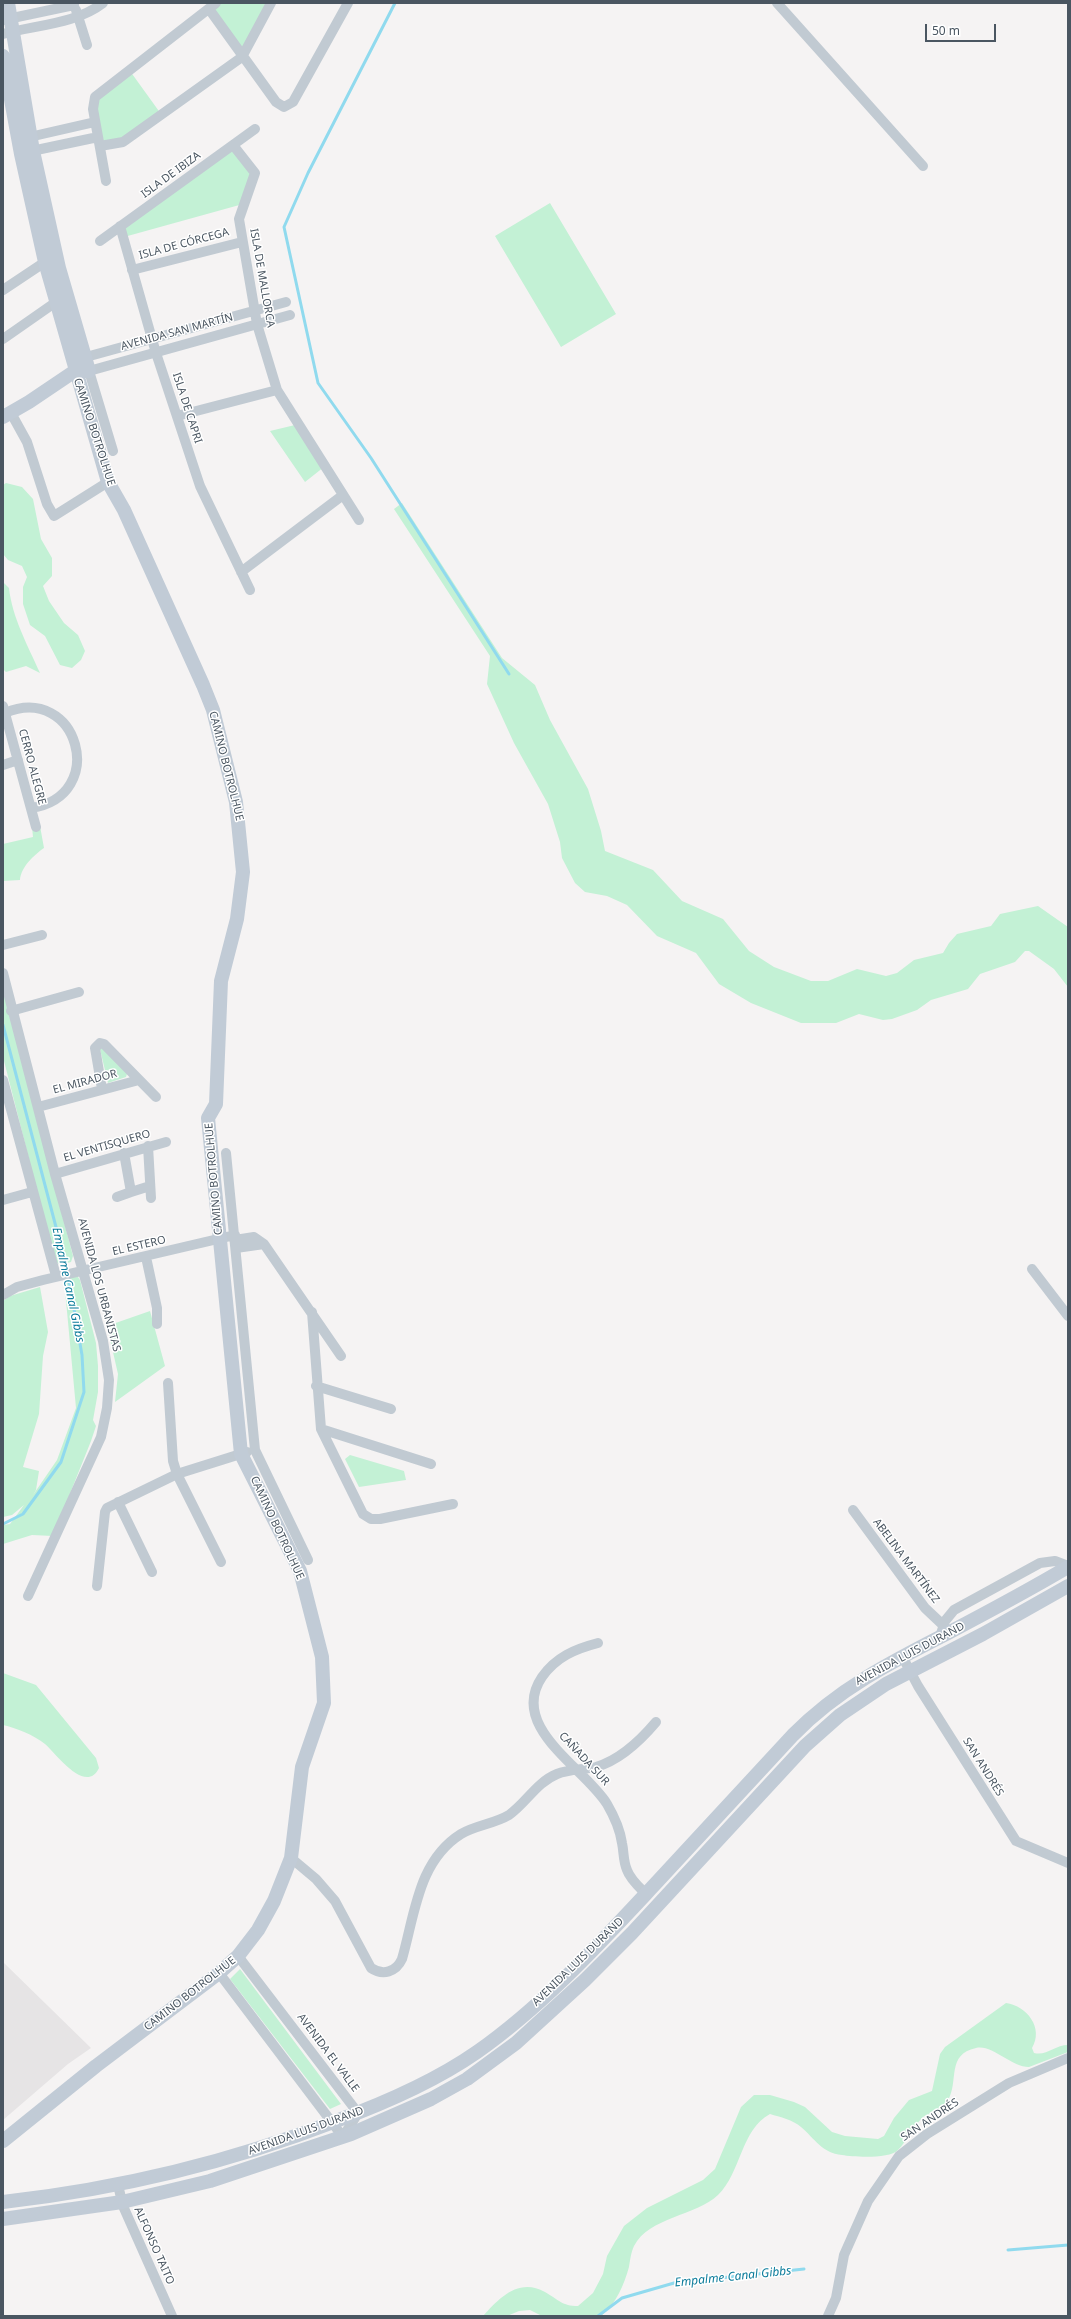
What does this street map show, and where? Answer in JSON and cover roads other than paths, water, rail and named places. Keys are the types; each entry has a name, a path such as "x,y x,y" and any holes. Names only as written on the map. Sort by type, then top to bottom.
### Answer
{"street":[{"name":"CAMINO BOTROLHUE","path":"3,2141 90,2071 219,1973 238,1956 258,1930 274,1901 291,1858 302,1768 324,1703 322,1657 300,1571 248,1452 220,1238 208,1118 216,1104 220,981 238,919 243,872 240,826 236,802 213,710 124,510 108,482 75,371 45,262 7,26 8,3"},
{"path":"7,26 79,16 103,3"},
{"path":"26,146 123,142 242,57 271,3"},
{"path":"106,181 92,109 95,97 212,6 242,57 276,102 284,107 293,102 348,3"},
{"path":"777,3 923,166"},
{"path":"7,26 74,4 87,45"},
{"name":"CAMINO BOTROLHUE","path":"3,56 59,268 113,451"},
{"path":"26,146 68,128 95,122"},
{"path":"68,128 71,143"},
{"name":"ISLA DE IBIZA","path":"100,241 255,129"},
{"name":"ISLA DE MALLORCA","path":"233,145 255,173 239,219 253,311 277,390 359,520"},
{"name":"ISLA DE CAPRI","path":"120,226 151,338 200,486 250,590"},
{"name":"ISLA DE CÓRCEGA","path":"132,270 242,242"},
{"path":"3,290 45,262"},
{"path":"3,339 56,302"},
{"name":"AVENIDA SAN MARTÍN","path":"75,371 88,364 151,338 286,302"},
{"name":"AVENIDA SAN MARTÍN","path":"88,364 156,353 290,315"},
{"path":"75,371 7,415 27,442 47,504 54,516 108,482"},
{"path":"177,416 277,390"},
{"path":"241,572 344,495"},
{"path":"4,710 20,708 44,710 64,723 75,743 77,767 69,786 54,800 31,808"},
{"name":"CERRO ALEGRE","path":"4,710 36,827"},
{"path":"3,765 18,760"},
{"path":"3,944 42,935"},
{"name":"AVENIDA LOS URBANISTAS","path":"3,973 11,1011 38,1107 80,1272 106,1354 109,1380 108,1408 96,1451 28,1596"},
{"path":"11,1011 79,992"},
{"path":"102,1089 95,1048 100,1043 104,1044 156,1097"},
{"path":"3,1080 32,1192 59,1276"},
{"name":"EL MIRADOR","path":"38,1107 138,1080"},
{"path":"3,1123 13,1120"},
{"name":"EL VENTISQUERO","path":"55,1174 166,1142"},
{"path":"148,1146 151,1198"},
{"path":"124,1153 131,1192"},
{"name":"CAMINO BOTROLHUE","path":"226,1153 235,1241 248,1452 308,1560"},
{"path":"117,1197 150,1186"},
{"path":"3,1200 32,1192"},
{"path":"235,1241 254,1237 264,1244 341,1356"},
{"name":"EL ESTERO","path":"3,1295 17,1287 220,1238 235,1241"},
{"path":"235,1241 264,1244"},
{"path":"146,1257 157,1308 157,1324"},
{"path":"1032,1269 1068,1316"},
{"path":"312,1312 320,1429 363,1514 367,1517 380,1519 453,1504"},
{"path":"168,1383 173,1461 177,1474 221,1562"},
{"path":"316,1386 390,1409"},
{"path":"320,1429 431,1464"},
{"path":"97,1586 105,1512 107,1508 177,1474 248,1452"},
{"path":"118,1502 152,1572"},
{"name":"ABELINA MARTÍNEZ","path":"853,1510 942,1631"},
{"name":"AVENIDA LUIS DURAND","path":"3,2202 118,2185 205,2165 332,2123 358,2113 441,2075 490,2042 552,1988 646,1894 804,1723 842,1692 942,1631 1068,1566"},
{"name":"AVENIDA LUIS DURAND","path":"3,2219 122,2202 210,2181 342,2137 431,2099 484,2068 516,2043 632,1933 816,1735 852,1706 909,1671 961,1645 1066,1586"},
{"path":"942,1631 949,1646 961,1645"},
{"name":"CAÑADA SUR","path":"598,1643 579,1648 560,1659 546,1673 534,1696 534,1710 539,1722 552,1743 576,1771 594,1786 611,1811 620,1832 627,1871 646,1894"},
{"name":"SAN ANDRÉS","path":"902,1656 909,1671 1016,1841 1068,1863"},
{"path":"291,1858 316,1879 335,1901 371,1968 379,1972 388,1972 396,1967 402,1959 422,1883 433,1862 446,1846 468,1830 510,1814 550,1778 564,1772 597,1766 620,1756 640,1740 656,1722"},
{"name":"AVENIDA EL VALLE","path":"238,1956 358,2113"},
{"path":"219,1973 342,2137 358,2113"},
{"name":"SAN ANDRÉS","path":"828,2316 836,2298 844,2255 868,2201 899,2156 927,2134 1009,2083 1068,2058"},
{"name":"ALFONSO TAITO","path":"118,2185 122,2202 172,2316"}],"waterway":[{"path":"395,3 308,173 284,227 318,383 371,458 509,674"},
{"name":"Empalme Canal Gibbs","path":"3,1025 67,1269 82,1355 84,1392 61,1462 23,1514 3,1524"},
{"name":"Empalme Canal Gibbs","path":"1008,2250 1068,2245"},
{"name":"Empalme Canal Gibbs","path":"598,2316 622,2298 674,2283 804,2269"}]}
